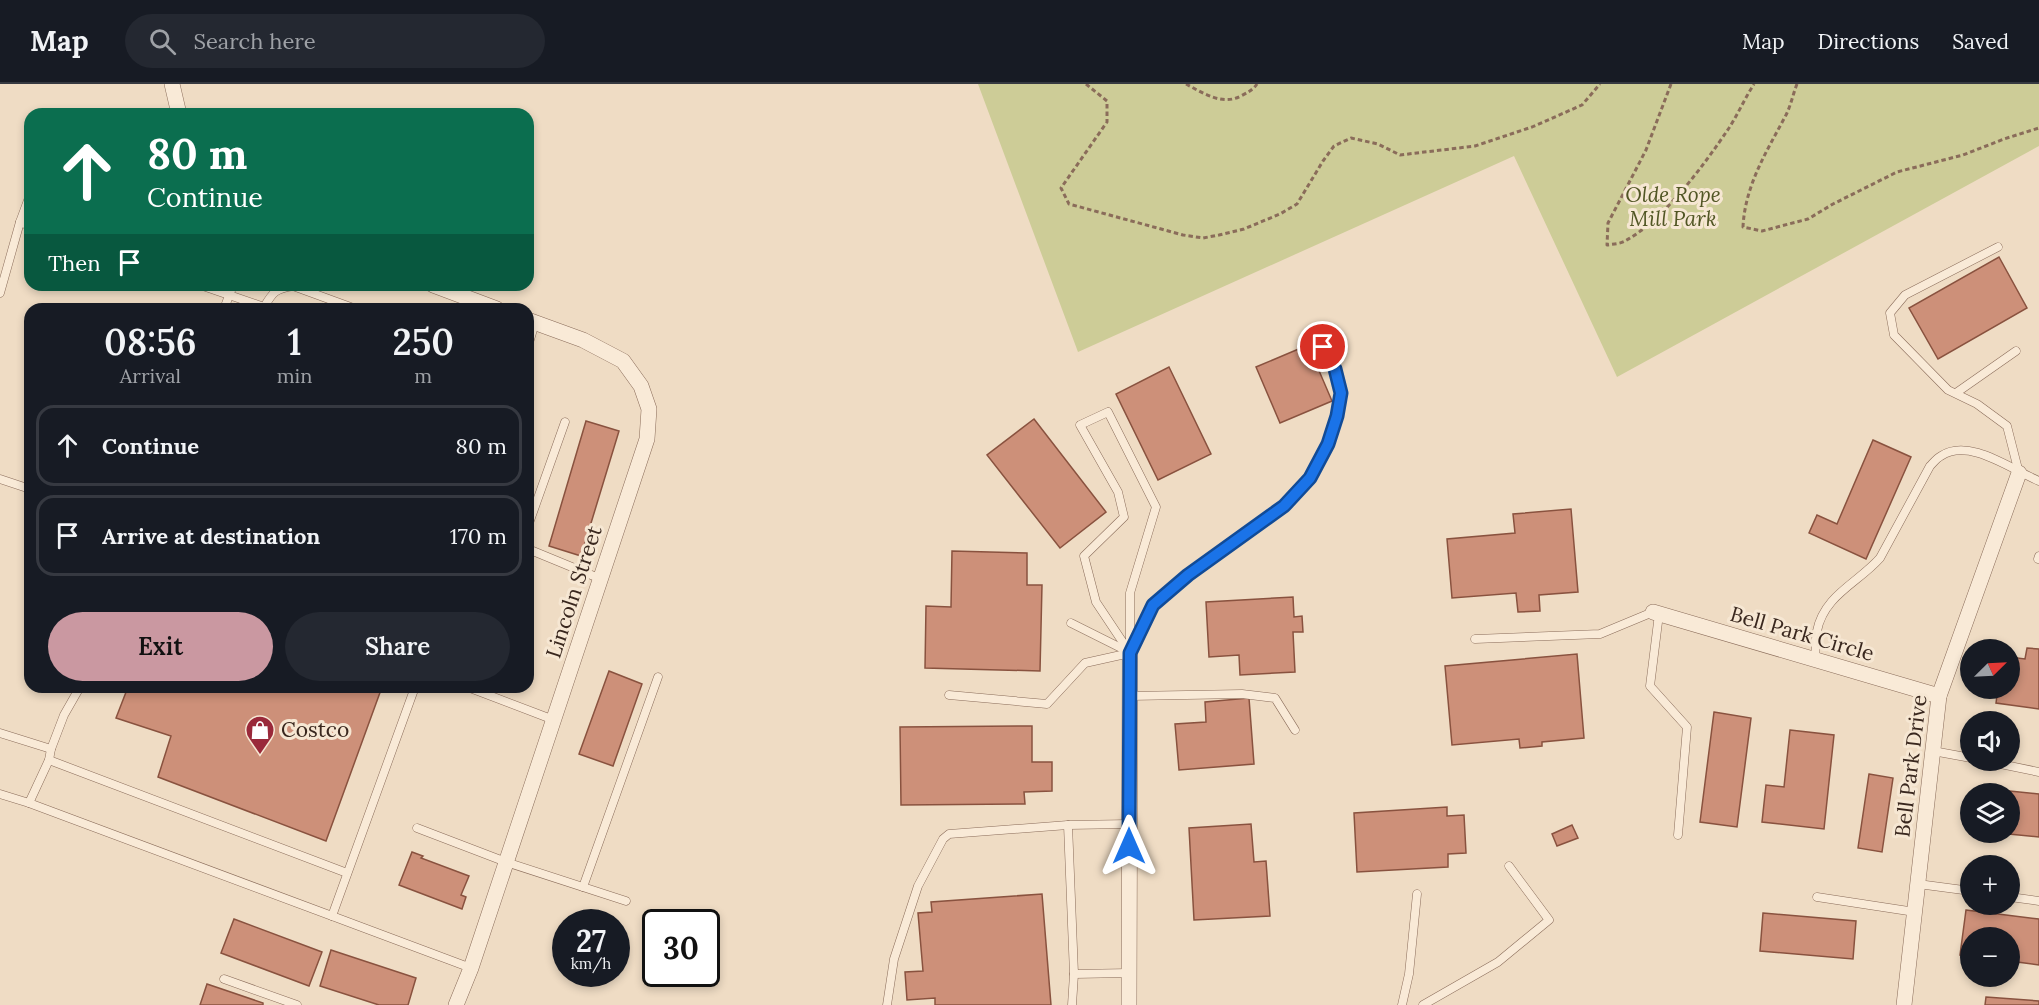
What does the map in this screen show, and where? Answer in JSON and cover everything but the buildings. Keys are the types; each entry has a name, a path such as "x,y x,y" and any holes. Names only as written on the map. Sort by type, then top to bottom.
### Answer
{"street":[{"path":"172,84 178,108"},
{"path":"449,291 481,303"},
{"name":"Lincoln Street","path":"456,1005 471,968 647,439 649,409 641,386 623,361 583,340 534,323"},
{"name":"Bell Park Drive","path":"1904,1005 1939,696 2019,473"},
{"name":"Bell Park Circle","path":"1656,613 1939,696"},
{"path":"1129,1005 1130,653"}],"lane":[{"path":"0,293 24,212"},
{"path":"20,222 24,224"},
{"path":"1998,247 1905,295 1890,313 1894,335 1948,390 1977,404 2007,426 2019,473"},
{"path":"218,291 251,303"},
{"path":"227,303 231,291"},
{"path":"267,303 275,291"},
{"path":"307,291 340,303"},
{"path":"1130,653 1153,605 1188,575 1284,506 1310,478 1328,444 1337,416 1341,393 1335,369 1323,347 1309,333"},
{"path":"1956,393 2016,351"},
{"path":"1108,412 1156,507 1130,594 1130,653 1096,602 1084,555 1124,517 1118,492 1080,425 1108,412"},
{"path":"534,509 564,422"},
{"path":"1815,660 1817,631 1826,607 1840,591 1869,571 1880,558 1930,466 1941,455 1957,450 1976,451 2039,481"},
{"path":"0,479 24,487"},
{"path":"534,551 601,579"},
{"path":"1475,639 1600,634 1656,613 1650,686 1687,727 1678,835"},
{"path":"1071,623 1130,653"},
{"path":"949,695 1047,704 1085,663 1130,653"},
{"path":"583,887 658,676"},
{"path":"29,804 49,760 64,715 77,693"},
{"path":"332,916 413,693"},
{"path":"483,693 554,720"},
{"path":"1130,696 1242,694 1275,698 1295,730"},
{"path":"0,733 51,749"},
{"path":"1933,751 1960,756"},
{"path":"49,760 347,873"},
{"path":"2020,768 2039,772"},
{"path":"0,794 471,968"},
{"path":"887,1005 894,959 918,886 943,839 948,834 1068,825 1129,824"},
{"path":"1068,825 1074,974 1072,1005"},
{"path":"417,828 506,862 626,902"},
{"path":"1423,1005 1498,962 1549,920 1509,866"},
{"path":"1918,884 1960,890"},
{"path":"1402,1005 1409,974 1418,894"},
{"path":"1817,897 1915,912"},
{"path":"2020,898 2039,901"},
{"path":"1074,974 1129,973"},
{"path":"224,979 285,1003 297,1005"}],"path":[{"path":"1086,84 1107,101 1107,122 1061,188 1070,204 1183,236 1203,238 1244,230 1297,204 1334,146 1352,138 1378,144 1400,155 1475,146 1532,127 1582,105 1600,84"},
{"path":"1186,84 1211,98 1233,100 1253,90 1257,84"},
{"path":"1671,84 1646,150 1608,223 1607,245 1624,242 1671,202 1730,127 1754,84"},
{"path":"1797,84 1787,112 1762,160 1747,196 1743,227 1762,231 1808,219 1897,171 1963,155 2039,128"}],"green space":[{"name":"Olde Rope Mill Park","path":"978,84 2039,84 2039,146 1617,377 1514,156 1078,352"}],"place":[{"name":"Costco","path":"260,756"}],"route":[{"path":"1129,846 1130,653 1153,605 1188,575 1284,506 1310,478 1328,444 1337,416 1341,393 1335,369 1323,347"}]}
